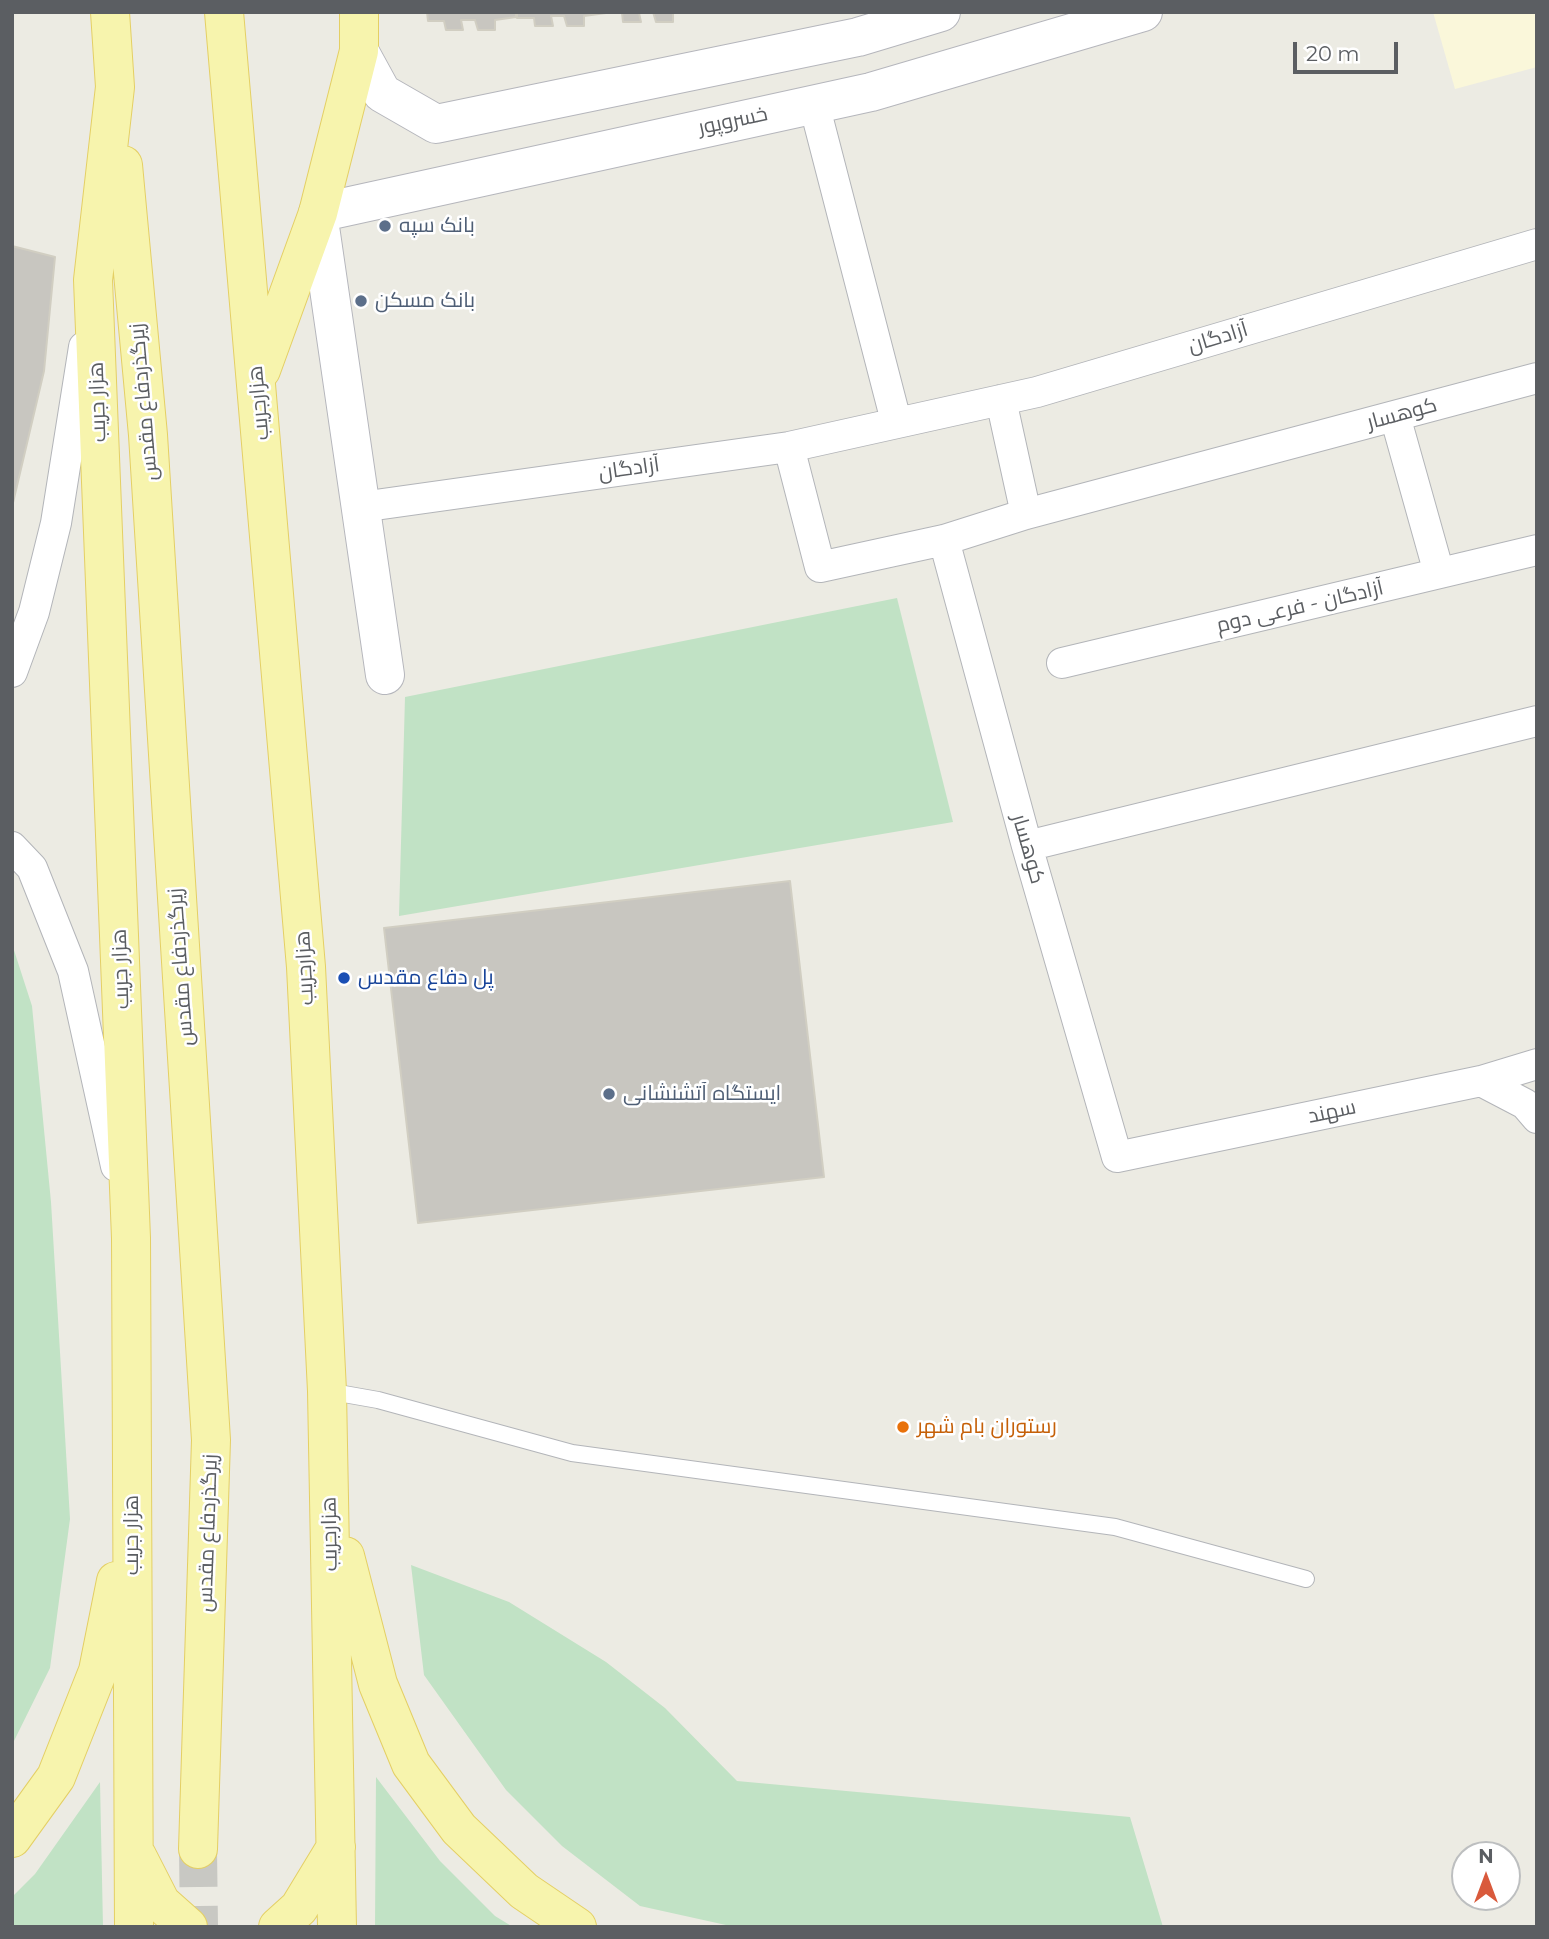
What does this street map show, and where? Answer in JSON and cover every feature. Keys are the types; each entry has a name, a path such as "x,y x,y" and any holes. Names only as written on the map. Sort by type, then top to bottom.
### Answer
{"main road":[{"name":"هزار جریب","path":"110,12 115,87 93,280 131,1238 134,1927"},
{"name":"هزارجریب","path":"224,12 258,380 304,943 327,1391 337,1927"},
{"path":"258,380 318,213 359,51 359,12"},
{"name":"زیرگذردفاع مقدس","path":"115,87 148,435 211,1440 198,1849"},
{"path":"329,1494 378,1684 411,1764 459,1829 524,1891 577,1927"},
{"path":"12,1838 56,1777 98,1671 132,1504"},
{"path":"278,1927 299,1908 336,1846"},
{"path":"133,1848 161,1903 188,1927"}],"street":[{"path":"359,51 382,93 436,124 858,37 941,12"},
{"name":"خسروپور","path":"318,213 871,92 1130,14"},
{"path":"814,104 896,421"},
{"path":"452,122 439,139 441,161 448,170 469,178"},
{"path":"318,213 385,675"},
{"name":"آزادگان","path":"361,506 789,447 896,421 1000,400 1537,244"},
{"path":"12,672 34,611 56,523 93,280"},
{"name":"کوهسار","path":"789,447 820,567 944,540 1026,514 1537,378"},
{"path":"1000,400 1026,514"},
{"path":"1395,416 1439,573"},
{"name":"کوهسار","path":"944,540 1027,846 1117,1157"},
{"name":"آزادگان - فرعی دوم","path":"1062,663 1537,550"},
{"path":"1027,846 1537,721"},
{"path":"12,847 32,869 74,971 131,1238"},
{"name":"سهند","path":"1117,1157 1481,1081 1537,1063"},
{"path":"1481,1081 1525,1104 1537,1118"}],"lane":[{"path":"327,1391 378,1400 572,1453 1115,1527 1306,1579"}],"shaded area":[{"path":"1433,12 1537,12 1537,67 1455,89"}],"green space":[{"path":"897,598 953,822 399,916 405,697"},
{"path":"12,944 32,1006 51,1202 70,1519 50,1668 12,1745"},
{"path":"411,1565 509,1602 606,1662 665,1708 737,1781 1130,1817 1163,1927 735,1927 640,1906 562,1846 506,1790 424,1675"},
{"path":"376,1777 440,1861 495,1916 513,1927 375,1927"},
{"path":"100,1782 103,1927 12,1927 12,1897 35,1874"}],"building":[{"path":"427,12 516,12 516,17 495,20 495,30 478,30 475,20 461,20 463,30 446,30 444,21 428,21"},
{"path":"517,12 606,13 584,16 584,26 567,26 564,16 551,16 553,26 535,26 534,18 517,18"},
{"path":"606,12 646,12 639,13 641,22 623,22 622,13"},
{"path":"653,12 680,12 673,13 673,22 656,22"},
{"path":"12,246 55,257 44,371 12,507"},
{"name":"ایستگاه آتشنشانی","path":"790,881 824,1177 418,1223 384,928"}],"tunnel":[{"path":"198,1849 199,1927"}],"place":[{"name":"بانک سپه","path":"385,226"},
{"name":"بانک مسکن","path":"361,301"},
{"name":"پل دفاع مقدس","path":"344,978"},
{"name":"ایستگاه آتشنشانی","path":"609,1094"},
{"name":"رستوران بام شهر","path":"903,1427"}]}
